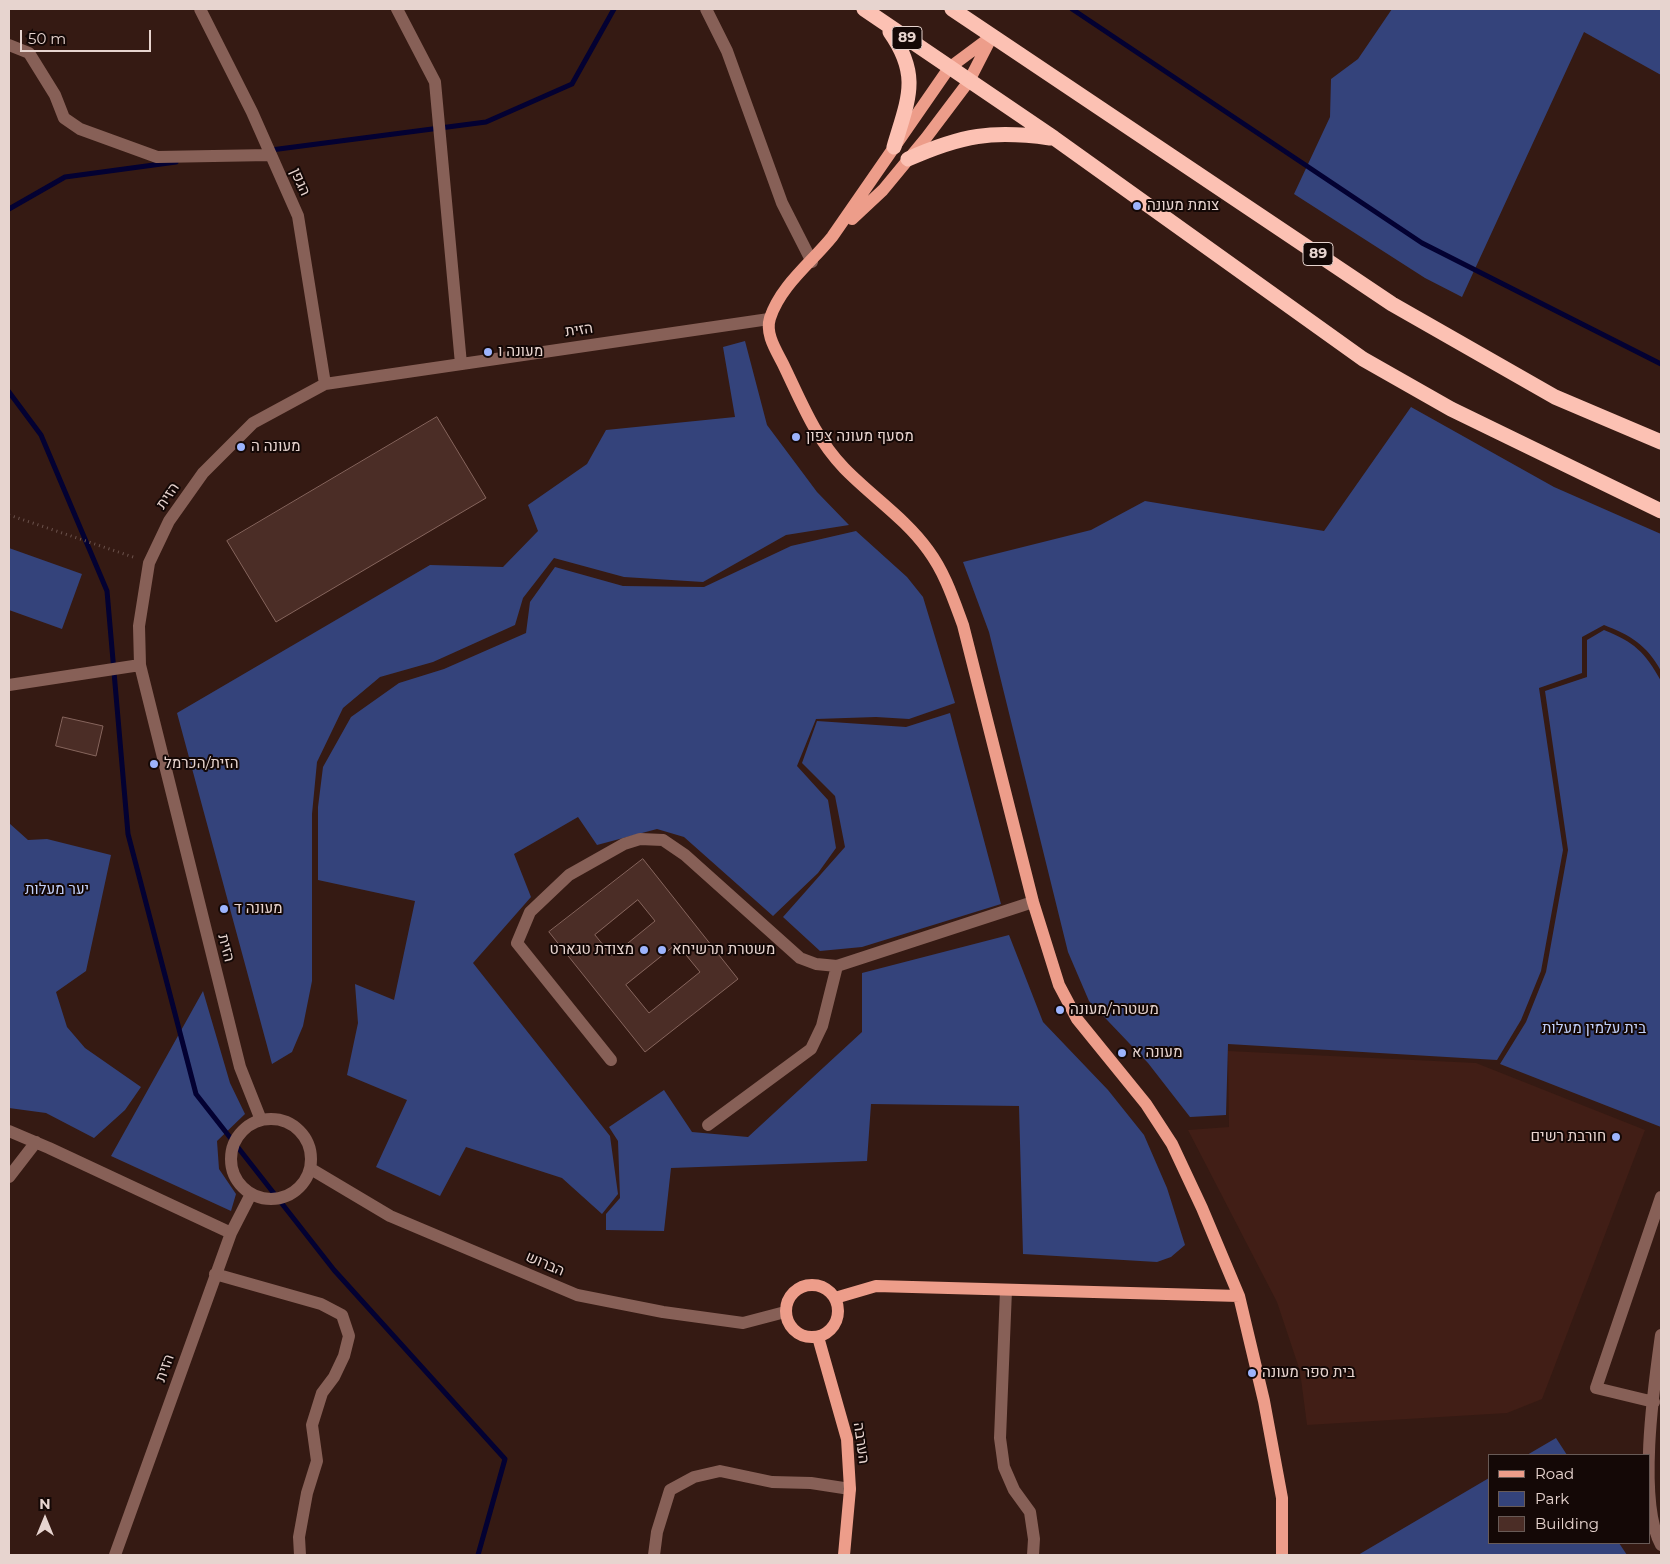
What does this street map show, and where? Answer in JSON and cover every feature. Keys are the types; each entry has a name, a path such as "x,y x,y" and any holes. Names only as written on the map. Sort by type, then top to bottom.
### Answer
{"highway":[{"name":"89","path":"864,9 1054,138 1363,359 1450,409 1661,512"},
{"name":"89","path":"952,9 1392,304 1556,397 1661,442"},
{"path":"884,22 902,49 910,73 906,104 894,147"},
{"path":"908,159 944,143 981,136 1013,133 1054,138"}],"main road":[{"path":"832,237 883,190 908,159 969,82 992,36"},
{"path":"992,36 949,68 832,237 812,262 783,290 769,320 771,340 821,440 844,468 897,516 928,549 947,582 963,625 1033,902 1059,985 1077,1019 1146,1104 1172,1144 1202,1208 1239,1296 1264,1401 1282,1498 1282,1555"},
{"path":"807,1285 821,1286 835,1298 839,1309 838,1319 833,1327 818,1337 799,1335 792,1329 785,1312 791,1294 807,1285"},
{"path":"835,1298 876,1286 1239,1296"},
{"name":"הערבה","path":"818,1337 847,1439 850,1488 844,1555"}],"street":[{"name":"הגפן","path":"200,9 298,216 325,384"},
{"path":"398,9 435,82 461,364"},
{"path":"706,9 727,52 782,203 812,262"},
{"path":"9,45 29,53 55,95 64,118 80,129 158,157 270,155"},
{"name":"הזית","path":"261,1120 240,1066 140,665 139,626 149,563 170,522 203,473 253,423 325,384 769,320"},
{"path":"9,685 140,665"},
{"path":"610,1060 517,944 530,912 569,875 624,844 640,839 663,840 685,855 800,958 816,964 837,966 1033,902"},
{"path":"708,1125 811,1049 822,1026 837,966"},
{"path":"275,1119 289,1122 300,1130 308,1142 312,1155 311,1169 303,1185 292,1194 279,1199 265,1199 251,1194 236,1180 231,1167 231,1153 236,1140 248,1126 261,1120 275,1119"},
{"path":"9,1131 230,1233"},
{"path":"9,1176 36,1142"},
{"name":"הברוש","path":"311,1169 390,1216 577,1295 663,1312 744,1323 785,1312"},
{"name":"הזית","path":"116,1555 230,1233 251,1194"},
{"path":"1654,1402 1596,1388 1661,1197"},
{"path":"215,1274 321,1304 342,1315 349,1336 344,1356 334,1376 322,1393 312,1425 317,1461 306,1494 299,1537 300,1555"},
{"path":"1006,1290 1000,1438 1004,1467 1014,1490 1030,1512 1034,1555"},
{"path":"1661,1335 1654,1402 1650,1502 1661,1545"},
{"path":"654,1555 657,1532 670,1490 694,1477 720,1471 772,1482 811,1483 850,1488"}],"path":[{"path":"9,514 149,563"}],"shaded area":[{"path":"1228,1051 1476,1063 1645,1130 1542,1399 1507,1413 1307,1425 1300,1371 1277,1302 1188,1130 1229,1127"}],"green space":[{"path":"1392,9 1661,9 1661,75 1584,32 1462,297 1425,278 1294,194 1330,117 1331,79 1358,59"},
{"path":"745,341 767,425 817,492 849,525 786,535 703,582 624,577 554,558 523,598 515,625 433,662 380,677 343,708 317,762 312,814 312,981 303,1026 292,1052 272,1064 177,713 430,565 503,567 538,531 528,505 587,464 606,430 735,417 723,347"},
{"path":"1411,407 1554,487 1661,534 1661,671 1650,654 1637,642 1604,625 1582,637 1582,673 1539,688 1563,850 1541,971 1521,1020 1497,1060 1228,1044 1226,1115 1190,1117 1148,1063 1089,1001 1068,952 989,632 963,562 1091,530 1145,501 1324,531"},
{"path":"856,531 907,577 923,597 955,703 909,719 876,717 816,719 797,766 828,800 836,848 818,873 773,916 684,837 657,829 597,845 578,817 514,854 531,897 473,963 610,1136 618,1194 602,1214 562,1178 466,1147 440,1196 376,1167 407,1100 347,1075 358,1023 355,984 394,1000 415,901 318,880 318,807 323,767 351,717 399,683 444,669 526,633 530,602 555,567 623,586 704,587 791,546"},
{"path":"9,548 82,574 62,629 9,610"},
{"name":"בית עלמין מעלות","path":"1604,630 1638,649 1650,662 1661,681 1661,1127 1500,1064 1526,1022 1546,972 1568,850 1545,691 1587,677 1587,640"},
{"path":"950,713 1001,904 862,947 820,951 783,917 845,847 835,796 802,763 817,721 906,727"},
{"name":"יער מעלות","path":"9,823 28,840 47,839 111,855 86,971 56,992 67,1027 85,1048 141,1087 125,1110 94,1138 46,1113 9,1108"},
{"path":"1009,935 1043,1022 1108,1090 1144,1135 1167,1188 1185,1245 1171,1257 1157,1262 1023,1254 1019,1106 871,1104 867,1161 671,1168 664,1231 606,1230 606,1214 620,1198 618,1141 609,1127 664,1090 692,1132 748,1137 862,1032 862,973"},
{"path":"203,991 230,1083 245,1114 217,1141 219,1169 236,1194 231,1211 111,1156"},
{"path":"1556,1438 1566,1454 1529,1454"},
{"path":"1488,1479 1488,1544 1620,1544 1627,1555 1358,1555"}],"building":[{"path":"437,417 486,498 276,622 227,541"},
{"path":"63,717 103,726 96,756 56,746"},
{"name":"מצודת טגארט","path":"643,859 738,979 645,1052 549,932","holes":["638,900 655,921 612,956 595,935","677,944 700,972 649,1013 626,985"]}],"waterway":[{"path":"271,150 486,122 572,84 614,9"},
{"path":"1072,9 1422,243 1661,364"},
{"path":"9,209 65,177 176,162"},
{"path":"9,392 41,435 107,591 128,834 196,1094 334,1270 505,1459 478,1555"}],"place":[{"name":"צומת מעונה","path":"1137,206"},
{"name":"מעונה ו","path":"488,352"},
{"name":"מסעף מעונה צפון","path":"796,437"},
{"name":"מעונה ה","path":"241,447"},
{"name":"הזית/הכרמל","path":"154,764"},
{"name":"מעונה ד","path":"224,909"},
{"name":"מצודת טגארט","path":"644,950"},
{"name":"משטרת תרשיחא","path":"662,950"},
{"name":"משטרה/מעונה","path":"1060,1010"},
{"name":"מעונה א","path":"1122,1053"},
{"name":"חורבת רשים","path":"1616,1137"},
{"name":"בית ספר מעונה","path":"1252,1373"}]}
